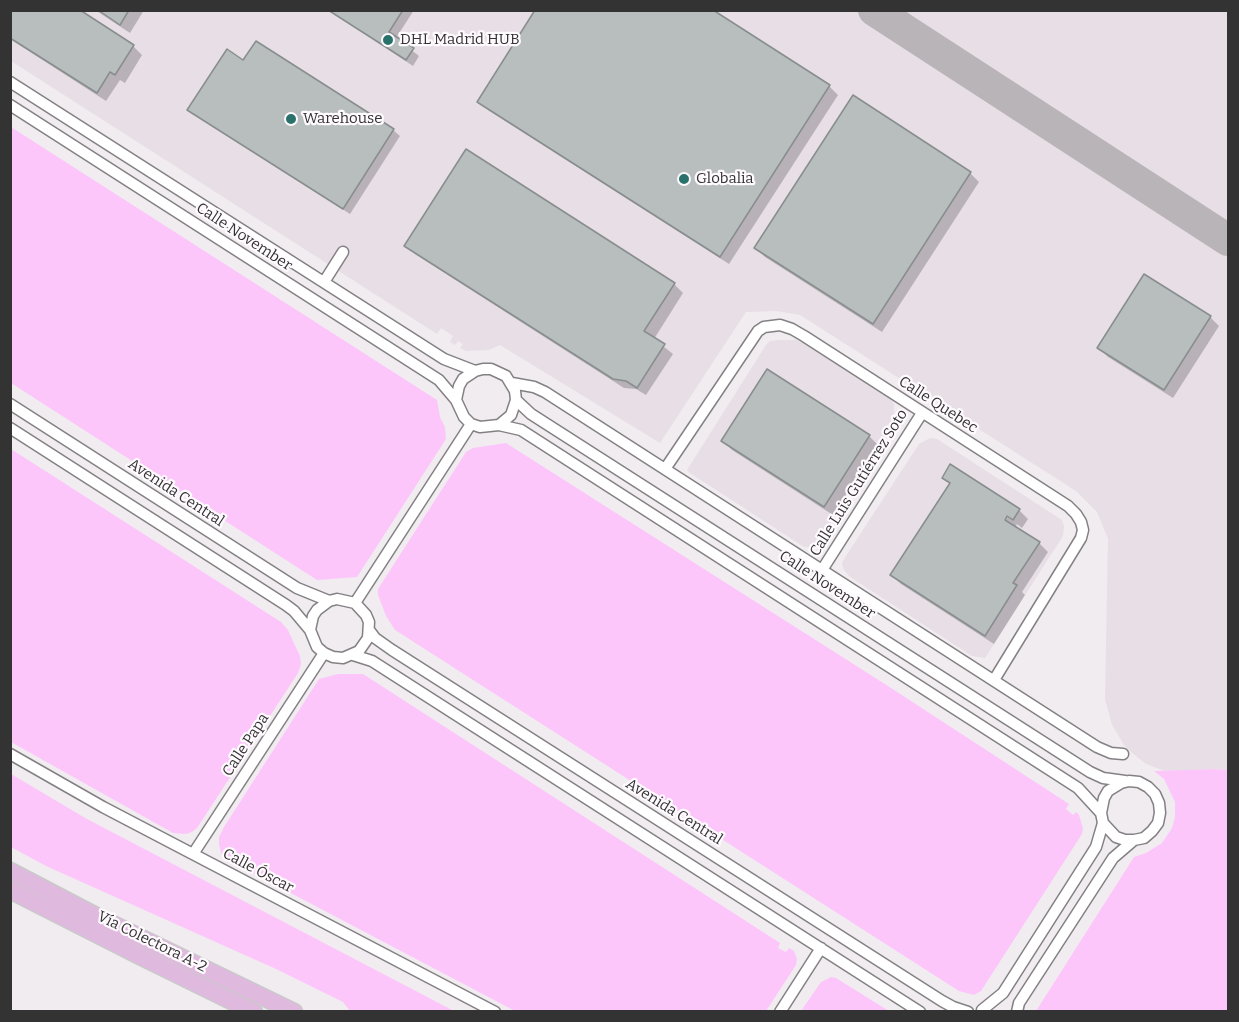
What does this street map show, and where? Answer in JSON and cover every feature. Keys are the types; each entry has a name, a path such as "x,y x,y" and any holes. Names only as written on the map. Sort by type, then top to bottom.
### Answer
{"main road":[{"name":"Vía Colectora A-2","path":"10,871 96,916 294,1011"},
{"name":"Vía Colectora A-2","path":"10,890 254,1011"}],"street":[{"name":"Calle November","path":"10,82 450,363 475,370"},
{"name":"Calle November","path":"10,105 433,376 448,388 456,400"},
{"path":"324,282 343,252"},
{"name":"Calle Quebec","path":"665,469 758,331 773,325 792,329 1068,506 1081,522 1083,530 1081,538 994,680"},
{"path":"475,370 499,371 512,383 516,400 511,415 499,425 490,428 471,423 464,417 456,400 463,379 475,370"},
{"name":"Calle November","path":"512,383 534,387 545,392 1097,747 1111,753 1123,754"},
{"name":"Calle November","path":"516,400 531,414 1090,771 1103,778 1129,781"},
{"name":"Avenida Central","path":"10,404 297,588 328,601"},
{"name":"Calle Luis Gutiérrez Soto","path":"822,570 922,413"},
{"path":"355,603 471,423"},
{"path":"499,425 520,430 1078,788 1102,818 1116,837 1134,840 1152,831 1158,823 1160,813 1160,803 1155,794 1139,782 1129,781 1108,791 1102,805 1102,818 1096,848 1003,993 984,1011"},
{"path":"10,428 286,605 310,630"},
{"path":"337,599 355,603 366,615 369,630 364,645 353,655 343,658 324,653 312,639 310,630 317,610 328,601 337,599"},
{"name":"Avenida Central","path":"369,630 382,644 942,1001 968,1011"},
{"name":"Calle Papa","path":"193,854 324,653"},
{"path":"353,655 372,661 920,1011"},
{"name":"Calle Óscar","path":"10,754 103,807 495,1011"},
{"path":"1017,1011 1019,1003 1113,858 1134,840"},
{"path":"780,1011 821,948"}],"shaded area":[{"path":"10,11 1228,11 1228,770 1165,771 1146,764 1126,748 1112,725 1105,699 1108,539 1097,512 1076,491 800,315 776,311 746,312 660,443 500,345 489,350 466,351 460,348 463,344 458,341 455,345 450,342 453,336 441,328 437,334 11,61"},
{"path":"11,127 437,400 446,439 357,577 317,580 11,383"},
{"path":"798,340 890,398 894,404 893,424 818,543 809,547 804,547 687,470 766,345 770,341"},
{"path":"930,438 937,439 1062,520 1064,526 1063,536 985,658 972,656 850,577 842,564 919,444"},
{"path":"506,443 888,686 1069,804 1066,809 1073,815 1076,812 1079,815 1083,828 1082,834 981,991 974,995 959,991 395,630 386,616 378,589 466,452 473,448"},
{"path":"11,449 281,622 288,630 300,656 301,664 298,673 197,828 192,832 173,833 11,742"},
{"path":"338,674 363,674 780,943 778,948 786,952 789,948 794,951 797,959 796,965 766,1011 515,1011 226,859 221,853 219,844 219,837 224,827 319,679"},
{"path":"1228,770 1228,1011 1036,1011 1134,857 1162,843 1172,828 1175,802 1164,779 1154,771"},
{"path":"11,774 87,819 454,1011 350,1011 343,1002 276,969 46,866 11,847"},
{"path":"831,977 889,1011 801,1011 821,982"}],"building":[{"path":"10,10 80,10 134,45 115,75 110,72 97,93 10,38"},
{"path":"98,10 129,10 120,25"},
{"name":"DHL Madrid HUB","path":"328,10 403,10 389,32 414,48 406,60"},
{"name":"Globalia","path":"535,10 713,10 830,85 720,257 477,102"},
{"name":"Warehouse","path":"256,41 394,129 343,209 187,110 227,49 243,60"},
{"path":"853,95 971,172 873,324 754,248"},
{"path":"466,149 675,283 644,331 665,344 637,388 626,381 613,379 404,246"},
{"path":"1144,274 1211,316 1164,390 1097,348"},
{"path":"767,369 870,435 824,507 721,441"},
{"path":"950,464 1020,509 1013,520 1007,516 1005,520 1040,542 1013,583 1017,585 985,636 890,575 950,483 942,478"}],"taxiway":[{"path":"874,10 1228,240"}],"place":[{"name":"DHL Madrid HUB","path":"388,40"},
{"name":"Warehouse","path":"291,119"},
{"name":"Globalia","path":"684,179"}]}
